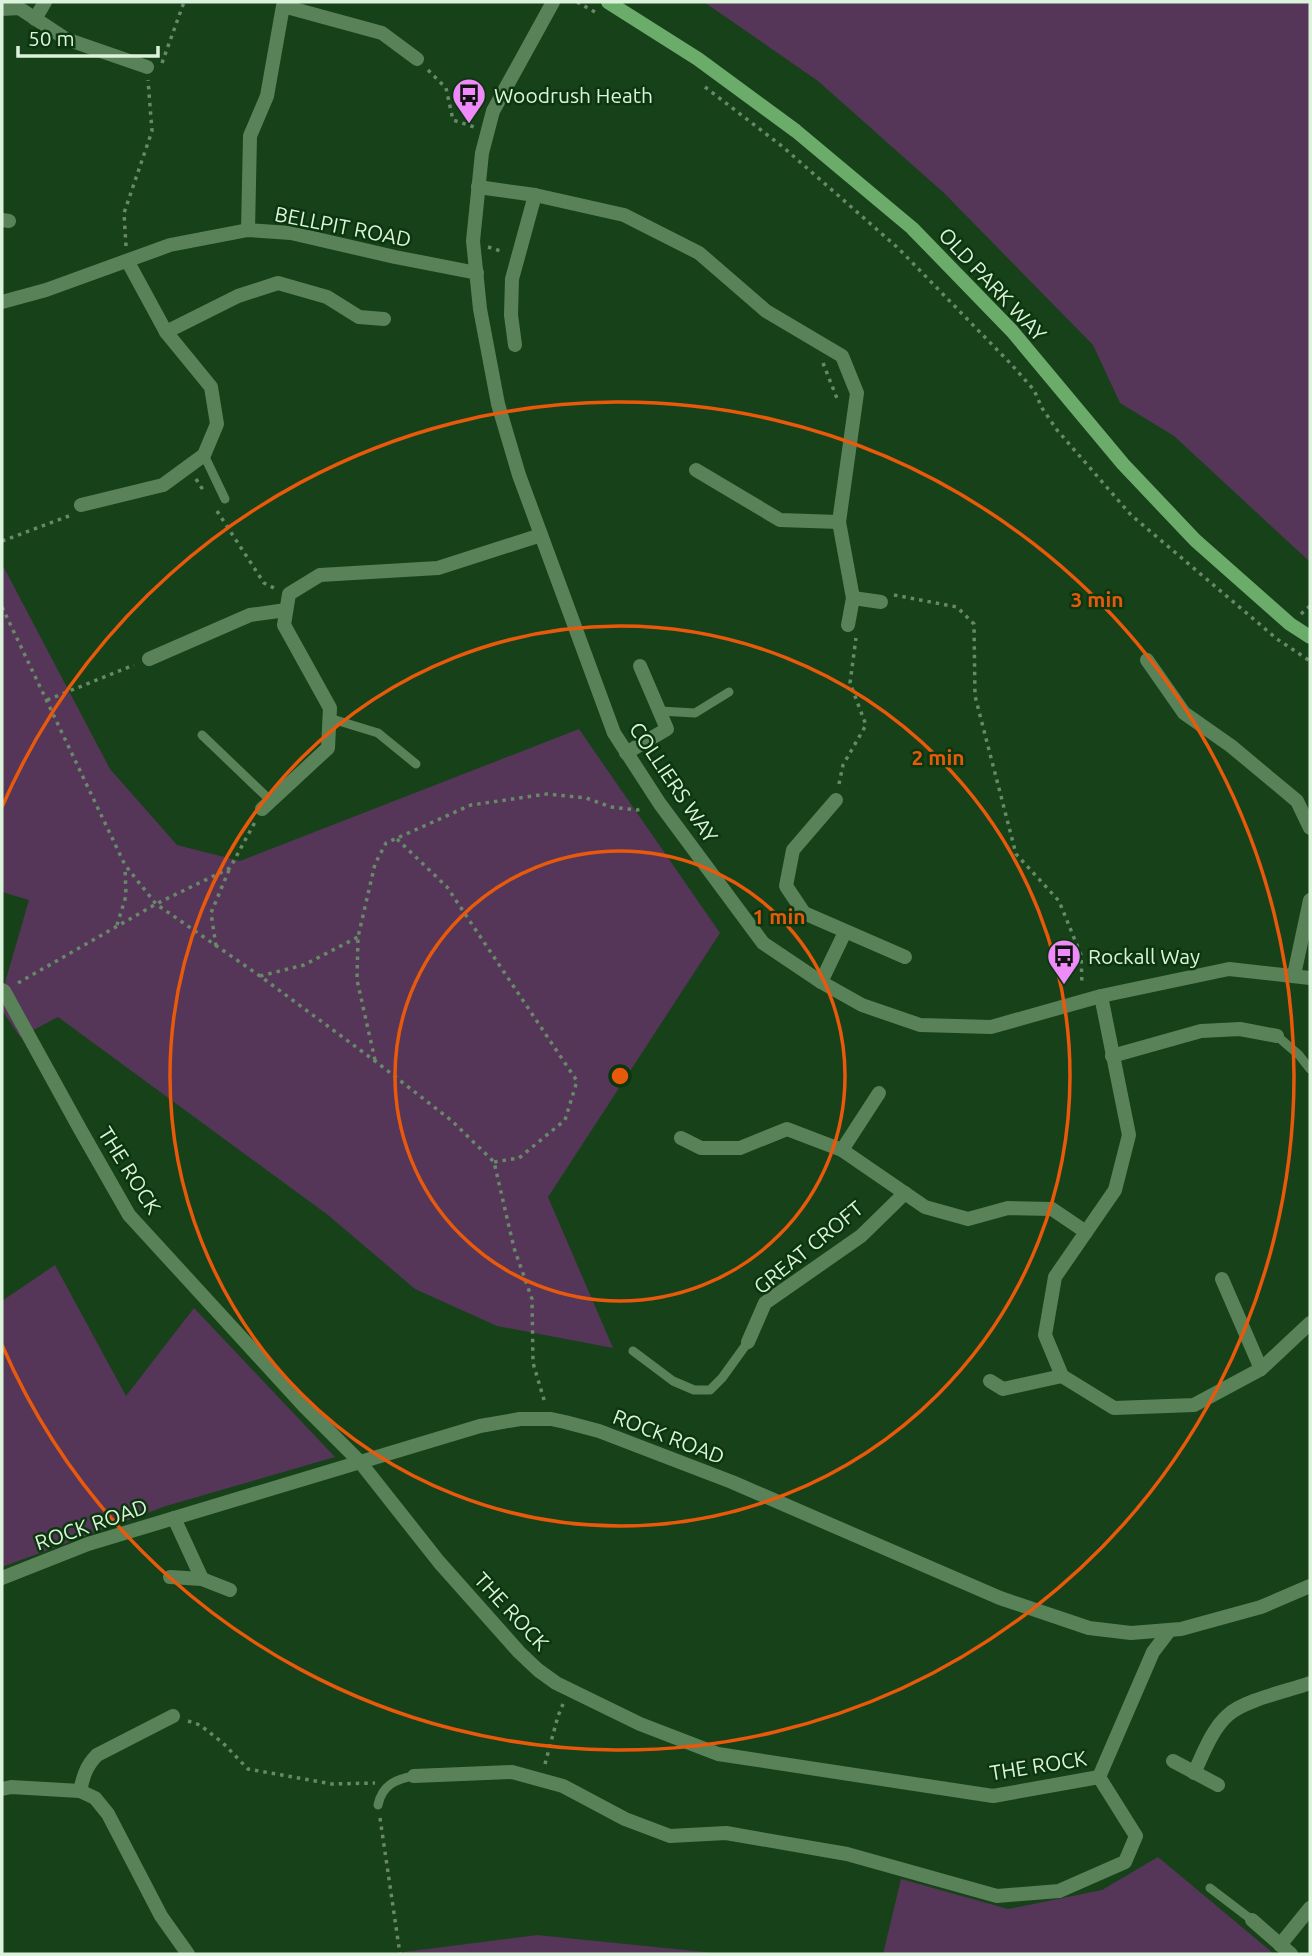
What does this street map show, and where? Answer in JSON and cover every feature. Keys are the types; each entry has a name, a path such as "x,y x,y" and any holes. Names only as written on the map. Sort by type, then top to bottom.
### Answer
{"main road":[{"name":"OLD PARK WAY","path":"608,2 698,59 796,131 912,228 1012,331 1123,464 1195,540 1290,624 1310,637"}],"street":[{"path":"36,19 45,2"},
{"name":"COLLIERS WAY","path":"553,2 493,111 482,152 473,241 480,309 498,404 519,475 614,733 660,804 763,943 821,982 862,1005 920,1025 991,1027 1101,996 1229,969 1310,978"},
{"path":"248,230 250,136 267,96 280,4 382,33 417,59"},
{"path":"2,9 19,8 66,38 147,67"},
{"path":"478,187 535,195 624,215 699,253 766,311 842,356 857,393 839,522 853,598 848,625"},
{"path":"515,345 511,316 512,279 535,195"},
{"name":"BELLPIT ROAD","path":"2,302 46,290 170,246 248,230 291,233 395,257 477,272"},
{"path":"81,505 163,485 204,455 217,424 211,387 166,332 128,262"},
{"path":"166,332 238,296 278,283 327,297 359,317 384,319"},
{"path":"696,470 780,520 839,522"},
{"path":"266,805 328,748 330,708 284,625 289,594 320,575 438,568 541,535"},
{"path":"853,598 881,602"},
{"path":"149,659 250,615 286,610"},
{"path":"1147,660 1184,713 1231,746 1297,801 1310,828"},
{"path":"626,753 667,729 639,666"},
{"path":"836,800 793,850 786,886 804,913 905,957"},
{"path":"1294,975 1310,900"},
{"path":"821,982 845,932"},
{"name":"THE ROCK","path":"3,991 130,1214 304,1406 360,1462 439,1562 519,1652 556,1683 640,1724 718,1754 993,1796 1099,1777 1153,1652 1169,1631"},
{"path":"1101,996 1129,1135 1115,1190 1055,1277 1045,1335 1062,1376 1114,1408 1194,1405 1261,1369 1310,1323"},
{"path":"1112,1056 1201,1031 1240,1029 1276,1037"},
{"path":"842,1150 879,1093"},
{"path":"681,1138 701,1148 740,1148 787,1129 842,1150 925,1207 968,1219 1007,1208 1052,1209 1086,1232"},
{"name":"GREAT CROFT","path":"748,1342 765,1303 861,1236 905,1193"},
{"path":"1222,1279 1261,1369"},
{"path":"990,1381 1003,1389 1062,1376"},
{"name":"ROCK ROAD","path":"2,1578 88,1544 480,1426 520,1419 551,1419 598,1431 714,1475 961,1583 1089,1628 1131,1633 1169,1631 1261,1608 1310,1586"},
{"path":"174,1518 202,1579"},
{"path":"170,1577 202,1579 230,1590"},
{"path":"1194,1773 1219,1724 1228,1714 1245,1705 1310,1684"},
{"path":"80,1791 89,1763 97,1755 173,1716"},
{"path":"1172,1761 1219,1785"},
{"path":"414,1776 512,1772 563,1786 625,1819 670,1836 726,1833 847,1854 997,1896 1059,1891 1125,1862 1136,1836 1099,1777"},
{"path":"2,1789 11,1787 80,1791 95,1798 108,1814 161,1916 188,1954"},
{"path":"1252,1920 1286,1950 1310,1909"}],"lane":[{"path":"204,455 225,499"},
{"path":"660,711 695,713 729,692"},
{"path":"329,718 378,733 416,764"},
{"path":"202,735 266,805"},
{"path":"1276,1037 1299,1055 1310,1069"},
{"path":"634,1351 673,1381 694,1390 710,1390 748,1342"},
{"path":"378,1805 390,1783 414,1776"},
{"path":"1210,1888 1252,1920"}],"path":[{"path":"128,262 124,213 152,131 147,67 163,62 184,2"},
{"path":"577,2 598,13"},
{"path":"417,59 446,88 453,120 487,132"},
{"path":"700,83 783,147 898,247 1011,363 1034,390 1057,430 1131,515 1278,639 1310,661"},
{"path":"473,241 518,257"},
{"path":"813,338 851,432"},
{"path":"188,467 264,583 289,594"},
{"path":"2,541 66,517 81,505"},
{"path":"881,602 887,594 957,607 974,624 975,696 1016,854 1059,901 1081,955 1082,1001"},
{"path":"2,607 125,865 156,904 375,1061 452,1121 494,1162 514,1248 532,1299 533,1363 551,1419"},
{"path":"836,800 843,765 866,725 850,683 856,635 848,625"},
{"path":"46,700 149,659"},
{"path":"375,1061 357,981 358,937 375,864 386,843 471,805 547,794 586,797 611,807 637,810 660,804"},
{"path":"216,946 211,913 230,868 266,805"},
{"path":"397,838 447,887 577,1081 565,1120 519,1158 494,1162"},
{"path":"117,927 126,896 125,865"},
{"path":"3,991 156,904 230,868"},
{"path":"260,976 304,965 358,937"},
{"path":"541,1779 558,1716 570,1690"},
{"path":"173,1716 200,1725 223,1742 248,1769 332,1784 390,1783"},
{"path":"378,1805 400,1954"}],"shaded area":[{"path":"704,2 1310,2 1310,562 1174,436 1120,403 1093,345 944,193 818,81"},
{"path":"2,564 110,769 177,845 240,861 579,729 720,933 548,1197 613,1348 497,1326 415,1289 328,1215 58,1017 20,1037 2,1010 2,993 29,900 2,892"},
{"path":"55,1265 126,1396 194,1308 335,1457 166,1506 2,1567 2,1301"},
{"path":"1158,1857 1274,1954 883,1954 901,1879 1008,1909 1102,1890"},
{"path":"537,1935 724,1954 404,1952"}],"place":[{"name":"Woodrush Heath","path":"469,125"},
{"name":"Rockall Way","path":"1064,986"}]}
